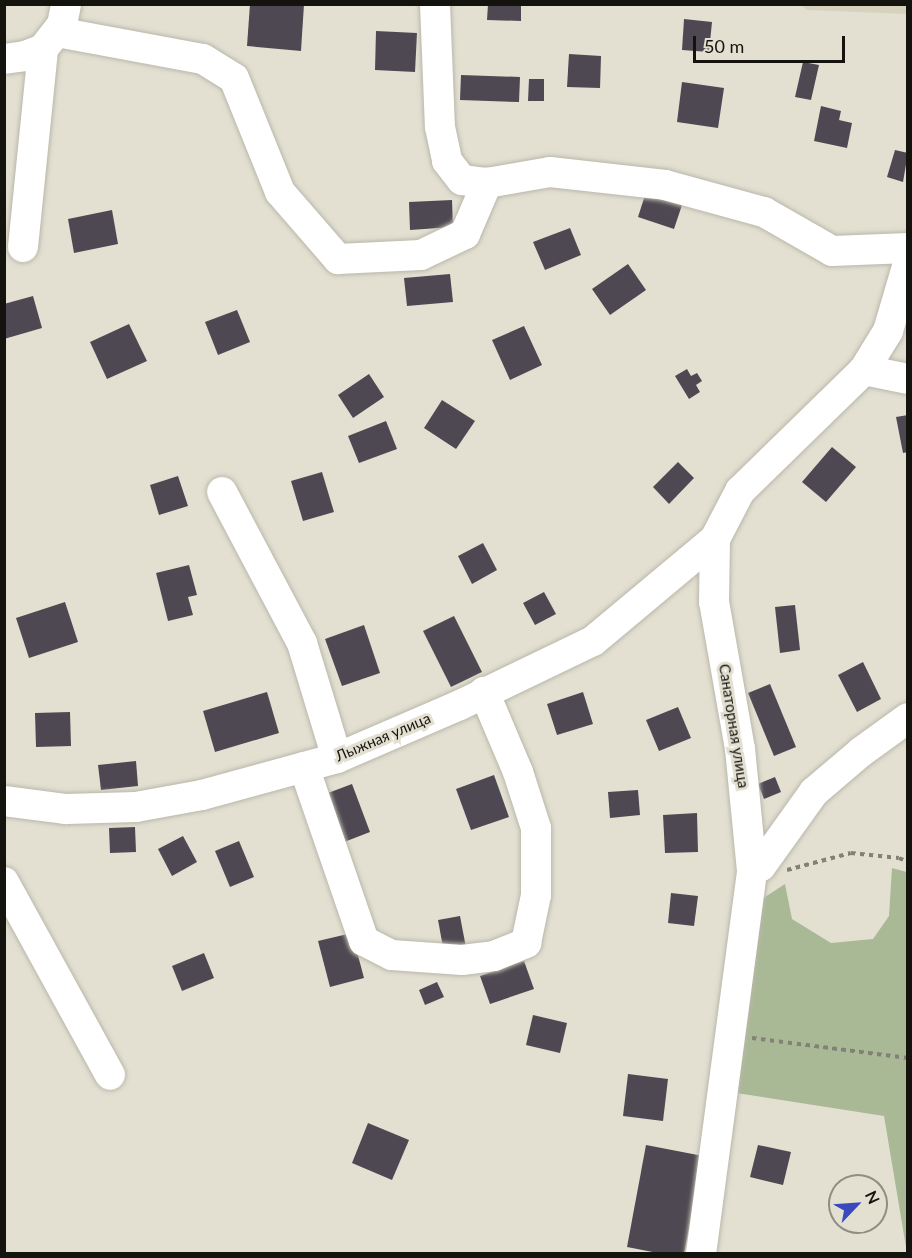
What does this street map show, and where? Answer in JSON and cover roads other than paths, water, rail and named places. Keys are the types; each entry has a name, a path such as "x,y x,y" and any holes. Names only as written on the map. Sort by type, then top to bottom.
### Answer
{"street":[{"path":"435,4 440,127 447,161 462,180 487,183 550,172 665,184 764,212 832,251 908,248"},
{"path":"55,28 203,58 234,78 280,192 338,259 421,255 465,234 487,183"},
{"path":"4,59 25,56 55,28"},
{"path":"23,247 55,28"},
{"name":"Санаторная улица","path":"701,1254 731,1034 757,869 740,749 714,602 715,539 740,491 864,370 888,331 908,263"},
{"path":"864,370 908,379"},
{"path":"222,492 302,643 337,758"},
{"name":"Лыжная улица","path":"4,801 66,809 136,807 202,795 337,758 593,641 715,539"},
{"path":"304,767 364,941 392,955 462,960 494,956 526,943 536,895 536,828 518,772 484,692"},
{"path":"757,869 814,792 908,718"},
{"path":"4,882 110,1074"}]}
